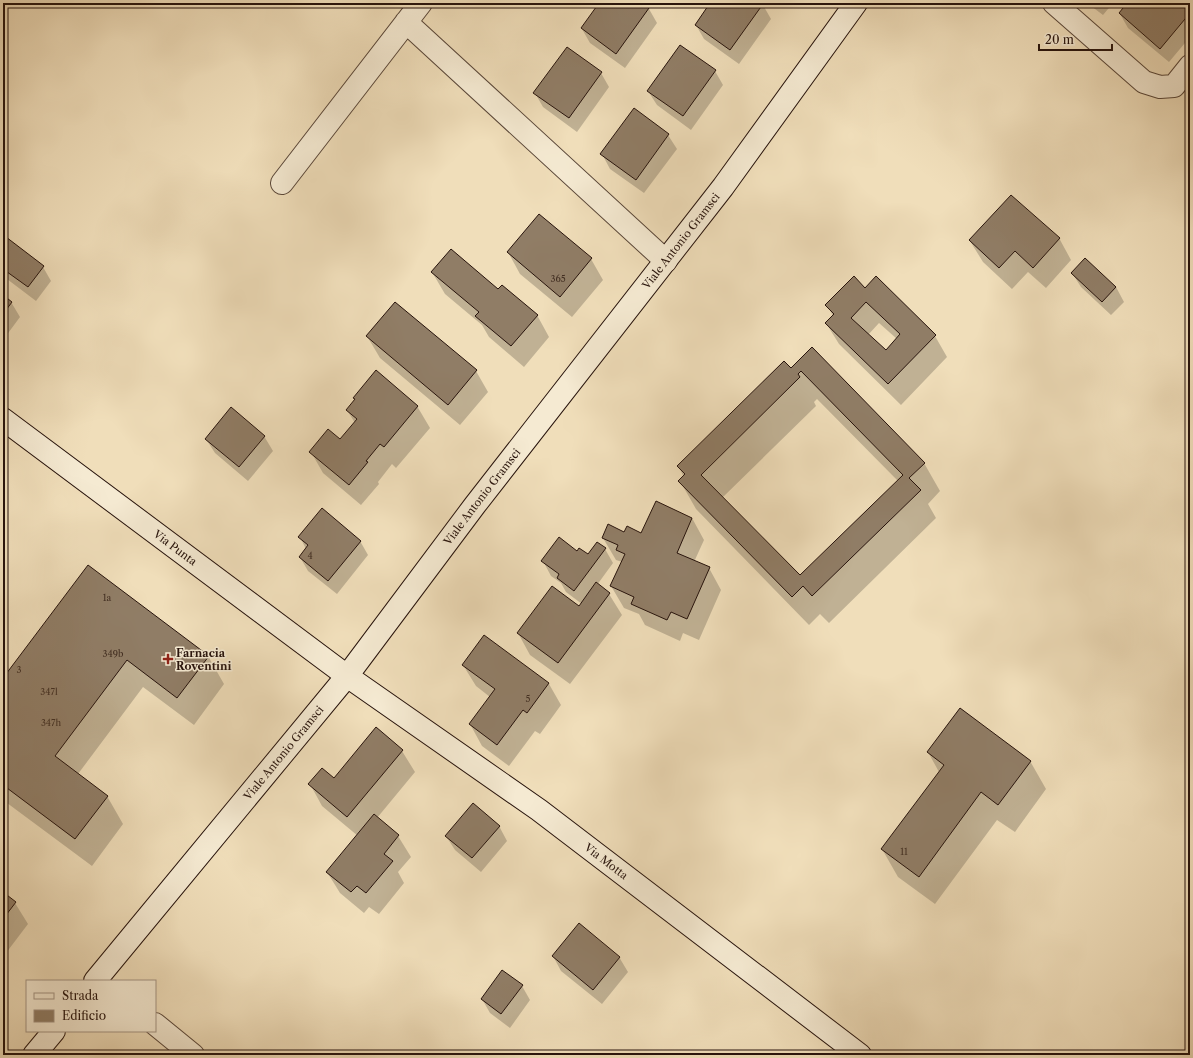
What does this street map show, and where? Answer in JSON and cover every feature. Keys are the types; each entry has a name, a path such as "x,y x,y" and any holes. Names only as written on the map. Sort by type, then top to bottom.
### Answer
{"street":[{"path":"282,183 421,3"},
{"name":"Viale Antonio Gramsci","path":"101,979 347,676 476,505 723,187 856,3"},
{"path":"1054,3 1144,82 1160,87 1174,86 1190,66"},
{"path":"406,22 666,261"},
{"name":"Via Punta","path":"3,419 347,676"},
{"name":"Via Motta","path":"347,676 539,810 860,1055"},
{"path":"156,1025 193,1055"},
{"path":"34,1055 53,1032"}],"building":[{"path":"599,3 642,3 649,8 616,54 581,28"},
{"path":"710,3 763,4 730,50 695,25"},
{"path":"1127,3 1181,3 1190,11 1190,13 1160,49 1119,13"},
{"path":"680,45 716,70 683,116 647,91"},
{"path":"567,47 602,72 569,118 533,93"},
{"path":"634,108 669,134 636,180 600,154"},
{"path":"1011,195 1060,238 1033,268 1015,251 999,268 969,240"},
{"path":"539,214 592,258 560,297 507,252"},
{"path":"6,237 44,266 28,287 3,269 3,241"},
{"path":"451,249 498,289 502,285 538,315 511,346 475,316 479,312 431,272"},
{"path":"1085,258 1116,287 1102,302 1071,273"},
{"path":"854,276 865,288 876,276 936,335 888,384 825,323 834,314 825,305","holes":["866,302 900,334 886,350 851,318"]},
{"path":"3,295 12,302 3,314"},
{"path":"395,302 477,370 448,405 366,336"},
{"path":"812,347 925,463 909,478 921,490 812,596 803,586 792,597 678,481 685,474 677,466 784,361 791,368","holes":["801,371 903,475 800,575 701,475 800,377 798,374"]},
{"path":"376,370 418,406 384,447 380,444 366,461 368,462 349,485 309,452 328,429 340,439 357,419 346,410 355,399 353,398"},
{"path":"231,407 265,436 239,467 205,439"},
{"path":"656,501 692,518 677,553 710,567 687,619 671,612 667,620 631,604 634,597 610,586 625,554 616,550 618,545 602,538 608,524 624,532 627,526 641,533"},
{"path":"322,508 361,541 328,581 299,557 308,545 298,537"},
{"path":"559,537 577,551 579,548 588,554 597,542 606,548 574,591 557,578 559,574 541,561"},
{"path":"88,565 209,656 177,698 127,660 55,756 108,796 75,839 3,785 3,678"},
{"path":"596,582 610,593 558,663 517,633 552,586 579,606"},
{"path":"484,635 549,683 527,713 523,710 497,745 469,724 495,689 462,665"},
{"path":"960,708 1031,761 998,805 981,792 919,877 881,849 944,765 927,752"},
{"path":"376,727 403,750 347,817 308,784 322,768 334,778"},
{"path":"473,803 500,826 472,858 445,836"},
{"path":"374,814 399,835 384,854 393,861 366,893 357,886 351,892 326,872"},
{"path":"3,892 16,902 3,919"},
{"path":"579,923 620,957 593,990 552,956"},
{"path":"502,970 523,985 501,1014 481,999"}],"place":[{"name":"Farnacia Roventini","path":"168,659"}]}
